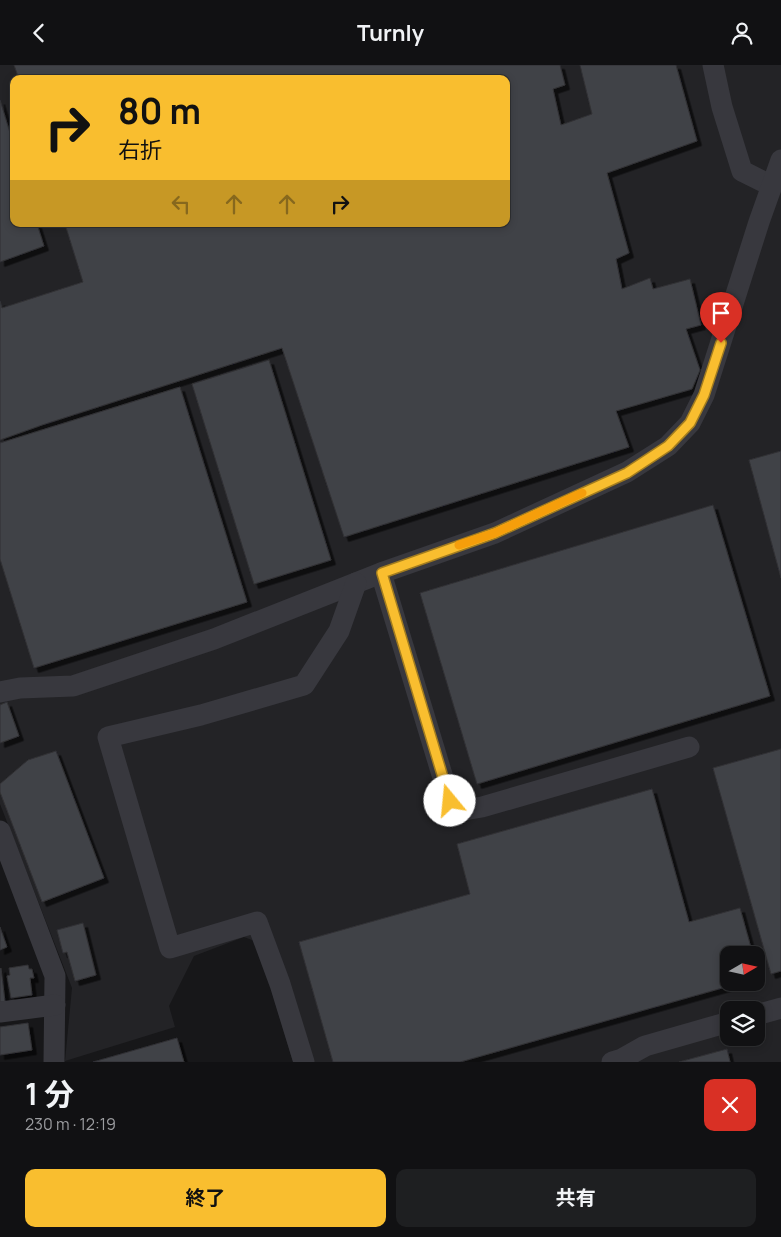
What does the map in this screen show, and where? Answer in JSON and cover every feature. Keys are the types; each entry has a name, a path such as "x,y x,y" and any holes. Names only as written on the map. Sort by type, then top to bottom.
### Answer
{"street":[{"path":"713,65 722,107 742,171 772,186"},
{"path":"0,692 20,688 73,686 214,639 382,573 495,533 627,473 668,446 690,423 704,395 759,222 781,160"},
{"path":"382,573 450,801 458,811 482,807 689,747"},
{"path":"304,1062 280,984 255,916 170,948 108,737 201,715 304,685 339,631 356,583"},
{"path":"0,831 55,976 54,1062"},
{"path":"0,1012 55,1005"},
{"path":"765,1012 781,1008"},
{"path":"612,1062 622,1059 644,1046 720,1025"}],"shaded area":[{"path":"0,65 781,65 781,1062 293,1062 257,942 244,937 194,956 169,1006 175,1027 65,1061 72,988 0,804"}],"building":[{"path":"14,65 560,65 565,85 553,89 561,125 592,114 580,65 676,65 697,141 607,173 629,253 616,259 622,289 650,278 653,289 690,279 701,325 686,329 700,370 692,389 616,411 629,447 344,537 282,348 0,440 0,301 2,308 83,282 66,227 510,227 510,75 18,75"},
{"path":"0,100 10,133 10,227 38,227 44,246 0,262"},
{"path":"269,360 331,560 254,584 192,384"},
{"path":"180,387 247,602 34,668 0,559 0,443"},
{"path":"781,451 781,578 749,460"},
{"path":"713,505 770,696 477,784 420,593"},
{"path":"7,702 19,736 0,743 0,705"},
{"path":"781,749 781,971 771,974 765,946 763,946 713,768"},
{"path":"56,751 104,878 42,902 0,792 0,784 28,760"},
{"path":"652,789 689,922 740,908 751,946 720,946 720,989 460,1062 333,1062 299,942 470,894 457,844"},
{"path":"83,923 96,975 75,981 67,952 63,953 57,930"},
{"path":"0,927 7,947 0,950"},
{"path":"28,965 29,969 32,969 34,978 30,978 32,995 11,998 7,976 10,975 9,968"},
{"path":"1,968 5,1002 0,1002"},
{"path":"28,1023 32,1050 0,1055 0,1027"},
{"path":"177,1038 184,1062 93,1062"},
{"path":"727,1049 730,1062 679,1062"}],"slow traffic":[{"path":"459,545 495,533 582,493"}],"route":[{"path":"450,801 382,573 495,533 627,473 668,446 690,423 704,395 721,343"}]}
